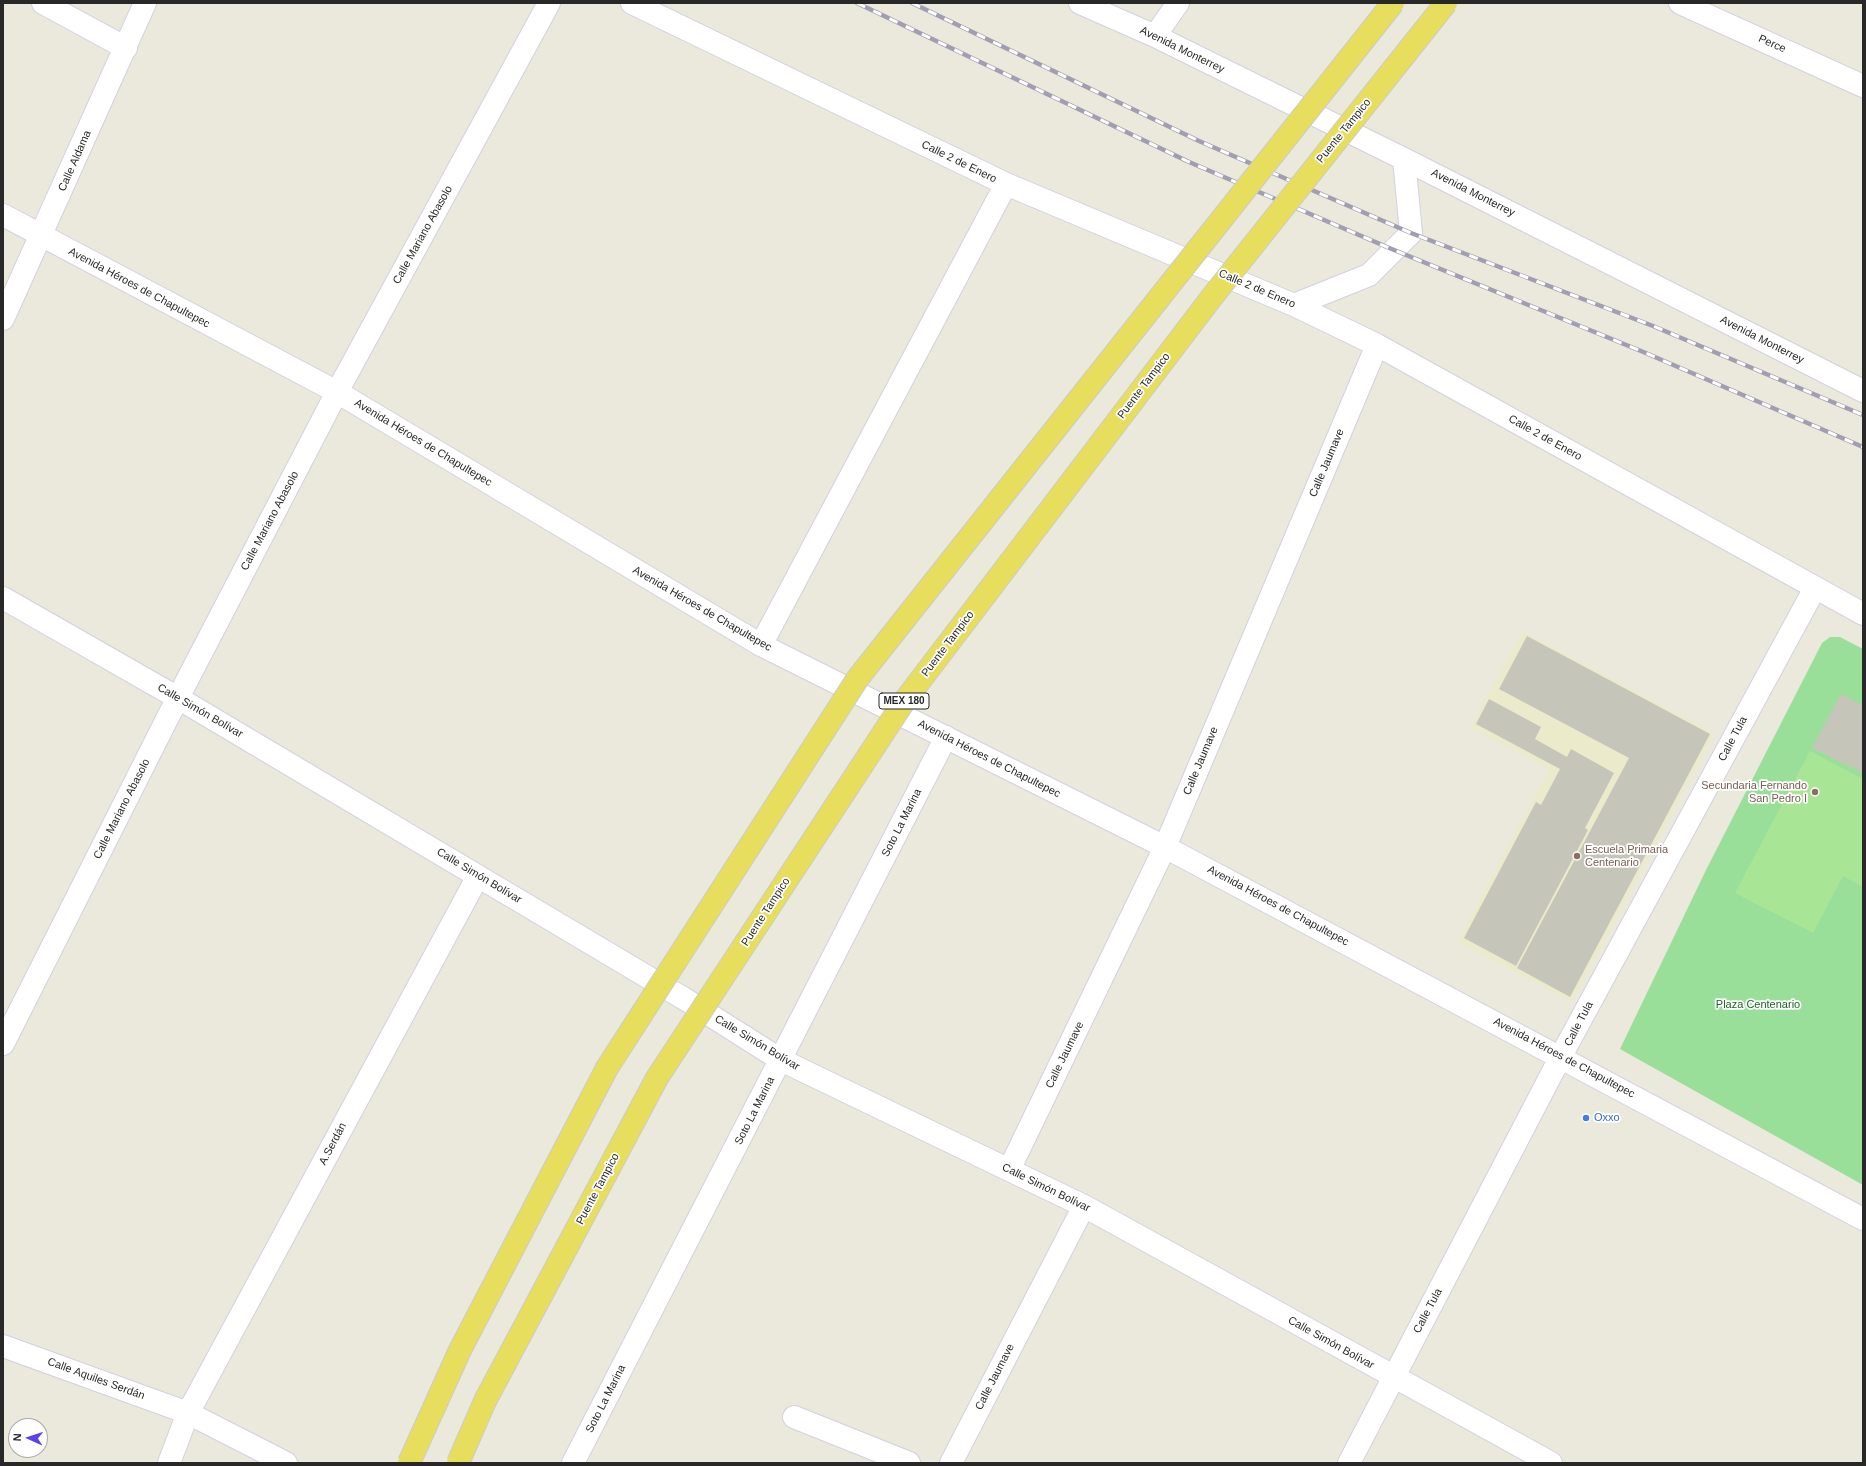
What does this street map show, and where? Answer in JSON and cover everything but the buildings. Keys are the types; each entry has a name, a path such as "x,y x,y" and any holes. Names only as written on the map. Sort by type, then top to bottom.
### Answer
{"highway":[{"path":"409,1463 460,1350 607,1068 858,678 1394,3"},
{"name":"Puente Tampico","path":"458,1463 486,1401 656,1078 903,703 1212,297 1446,3"}],"street":[{"path":"43,3 126,48"},
{"name":"Calle Aldama","path":"3,318 145,3"},
{"name":"Calle Mariano Abasolo","path":"3,1044 178,698 338,392 549,3"},
{"name":"Calle 2 de Enero","path":"632,3 1006,184 1294,305 1377,345 1863,614"},
{"name":"Avenida Monterrey","path":"1080,3 1104,8 1155,36 1404,159 1863,390"},
{"path":"1155,36 1178,3"},
{"name":"Perce","path":"1680,3 1863,86"},
{"path":"1294,305 1369,275 1411,233 1404,159"},
{"path":"761,645 1006,184"},
{"name":"Avenida Héroes de Chapultepec","path":"3,215 338,392 761,645 1165,847 1561,1056 1863,1219"},
{"name":"Calle Jaumave","path":"1009,1170 1165,847 1377,345"},
{"name":"Calle Tula","path":"1348,1463 1561,1056 1815,588"},
{"name":"Calle Simón Bolívar","path":"3,598 178,698 478,876 683,998 781,1060 1084,1206 1551,1463"},
{"name":"Soto La Marina","path":"573,1463 946,737"},
{"name":"A.Serdán","path":"169,1463 188,1413 478,876"},
{"name":"Calle Jaumave","path":"950,1463 1084,1206"},
{"name":"Calle Aquiles Serdán","path":"3,1346 188,1413 286,1463"},
{"path":"794,1417 909,1463"}],"shaded area":[{"name":"Escuela Primaria Centenario","path":"1522,631 1714,734 1572,1002 1458,942 1549,769 1471,728"}],"green space":[{"name":"Plaza Centenario","path":"1830,637 1840,637 1863,649 1863,1185 1620,1049 1706,870 1822,643"},
{"path":"1810,751 1863,779 1863,887 1843,876 1813,933 1735,893"}],"railway":[{"path":"857,3 1189,162 1394,250 1641,351 1863,447"},
{"path":"912,3 1199,141 1411,233 1653,326 1863,415"}],"place":[{"name":"Secundaria Fernando San Pedro I","path":"1815,792"},
{"name":"Escuela Primaria Centenario","path":"1577,856"},
{"name":"Oxxo","path":"1586,1118"}]}
